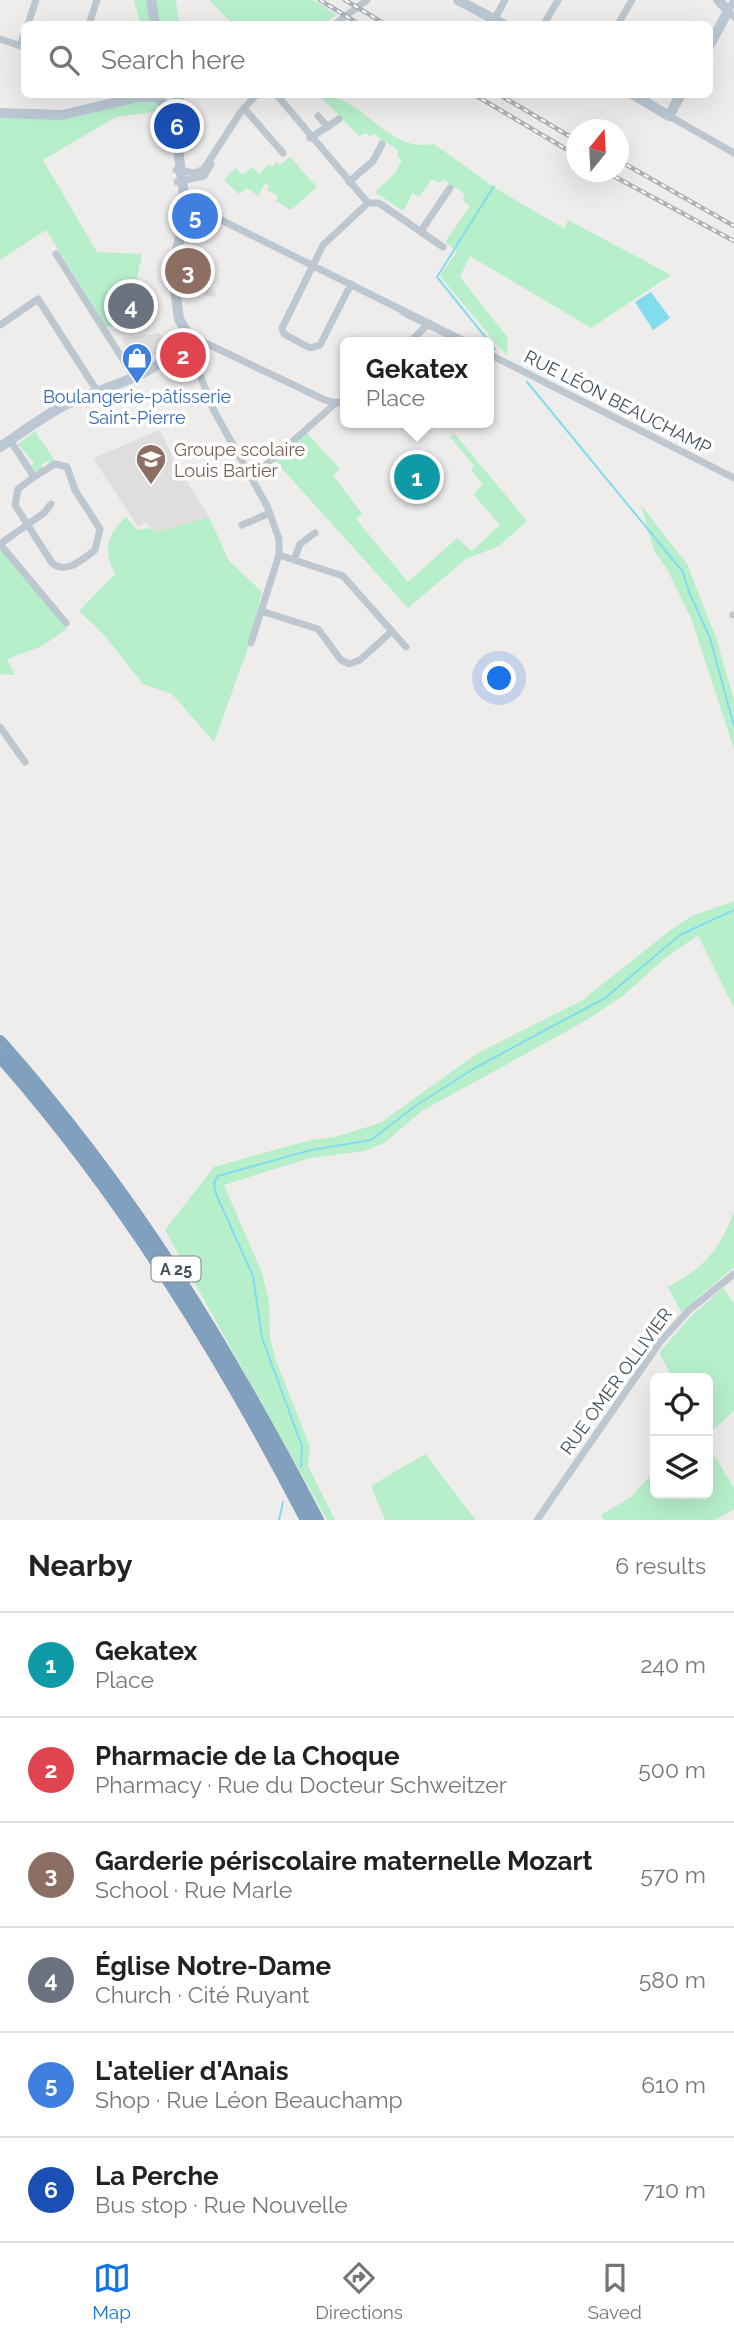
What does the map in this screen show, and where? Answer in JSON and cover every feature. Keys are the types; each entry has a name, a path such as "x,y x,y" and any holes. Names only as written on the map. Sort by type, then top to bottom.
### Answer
{"highway":[{"name":"A 25","path":"0,1041 90,1148 171,1261 241,1376 318,1520"},
{"name":"A 25","path":"0,1057 74,1144 149,1248 223,1366 306,1520"}],"main road":[{"path":"151,0 154,21"},
{"path":"458,0 496,21"},
{"path":"713,39 731,14 718,0"},
{"path":"122,101 128,98"},
{"path":"0,113 62,115 135,98"},
{"path":"158,98 168,112 179,170"},
{"path":"0,447 61,407 134,377 163,360 183,336 177,312 175,280 183,200 174,116 179,98"},
{"path":"639,98 669,116 679,98"}],"street":[{"path":"29,21 36,0"},
{"path":"90,21 97,0"},
{"path":"339,21 367,0"},
{"path":"498,21 505,0"},
{"path":"546,21 558,0"},
{"path":"620,21 632,0"},
{"path":"731,14 734,0"},
{"path":"0,39 21,47"},
{"path":"179,170 201,171 253,98"},
{"path":"280,98 301,121 310,138 369,203"},
{"path":"244,108 282,153"},
{"path":"318,116 328,127"},
{"path":"669,116 734,153"},
{"path":"310,138 339,119"},
{"path":"349,182 373,161 383,144"},
{"path":"180,181 204,176 214,155"},
{"path":"421,231 450,188"},
{"path":"183,200 456,337"},
{"path":"351,284 320,345 310,348 284,334 282,328 327,241 369,203 377,202 443,247"},
{"path":"56,254 134,377"},
{"path":"0,325 38,299 97,391"},
{"path":"415,337 428,324"},
{"path":"183,336 336,403"},
{"path":"183,336 213,409 270,513 280,544 279,555 251,643"},
{"name":"RUE LÉON BEAUCHAMP","path":"494,357 734,478"},
{"path":"251,478 340,402"},
{"path":"10,440 34,477"},
{"path":"55,464 65,466 100,533 93,552 63,568 52,563 15,503 20,487 34,477 55,464"},
{"path":"51,503 44,513 0,544 66,623"},
{"path":"242,526 270,513"},
{"path":"294,560 300,544 315,533"},
{"path":"279,555 343,576 406,648"},
{"path":"261,611 318,629 339,658 349,664 360,660 392,631"},
{"path":"0,727 24,762"},
{"name":"RUE OMER OLLIVIER","path":"537,1520 660,1342 689,1310 734,1274"}],"shaded area":[{"path":"181,257 185,257 216,294 213,297 179,289"},
{"path":"159,333 168,346 137,367 121,338"},
{"name":"Groupe scolaire Louis Bartier","path":"160,430 176,464 209,517 157,532 145,523 138,527 93,458"}],"green space":[{"path":"134,0 176,0 179,21 139,21"},
{"path":"209,0 314,0 336,15 327,21 230,21"},
{"path":"116,98 154,98 161,111 116,117 43,160 97,252 142,254 136,284 146,287 148,291 107,296 108,300 111,300 115,326 106,327 46,230 0,260 0,108 48,112 95,105"},
{"path":"322,98 337,98 349,104 402,140 417,145 434,144 497,189 565,229 568,220 671,275 591,328 470,256 460,277 508,338 507,356 494,337 491,337 440,276 457,251 445,242 470,206 462,200 465,194 443,179 439,183 432,179 419,197 413,193 403,211 375,192 395,173 402,160 397,155 399,151 374,134 370,137 366,133 359,136"},
{"path":"290,157 317,187 291,210 276,201 278,196 267,190 269,186 266,182 258,196 247,188 239,194 224,180 235,168 243,175 252,167 259,174 269,164 272,167 277,162 280,165"},
{"path":"35,431 55,461 50,464 47,461 41,465 44,469 35,471 30,466 34,463 18,444"},
{"path":"307,433 340,469 333,475 362,514 356,519 408,582 457,538 472,551 500,525 473,494 483,485 471,470 474,466 450,437 454,433 527,521 499,546 466,559 408,608 275,461"},
{"path":"641,505 687,564 716,638 734,700 734,749 691,618 667,569 654,551"},
{"path":"126,517 137,530 150,528 157,532 209,517 229,561 262,592 248,648 214,742 172,694 143,684 105,636 79,611 115,574 109,558 108,544 114,530"},
{"path":"0,546 67,629 42,646 7,659 15,675 0,674"},
{"path":"734,901 734,1008 698,935 663,960 624,995 585,1021 422,1111 384,1143 365,1151 310,1158 224,1185 262,1273 269,1301 270,1338 310,1447 308,1466 335,1520 327,1520 165,1230 214,1167 380,1123 478,1053 581,1001 692,916"},
{"path":"734,1212 734,1267 681,1312 668,1287 709,1257 722,1238"},
{"path":"723,1288 734,1303 734,1411 713,1430 713,1373 670,1373 659,1353 692,1315"},
{"path":"713,1453 734,1488 734,1509 715,1520 604,1520 601,1515 631,1497 650,1476 650,1499 713,1499"},
{"path":"425,1454 475,1520 385,1520 371,1486"}],"water":[{"path":"651,292 670,318 653,330 635,302"}],"waterway":[{"path":"485,337 437,277 494,186"},
{"path":"527,382 683,572 710,638 734,726"},
{"path":"301,1467 302,1446 262,1338 253,1276 216,1194 214,1183 218,1176 311,1150 371,1140 414,1107 473,1069 605,998 680,935 734,910"},
{"path":"279,1520 283,1502"}],"railway":[{"path":"320,0 354,21"},
{"path":"345,0 380,21"},
{"path":"480,98 566,149"},
{"path":"505,98 566,134"},
{"path":"629,166 734,226"},
{"path":"625,182 734,241"}],"place":[{"name":"La Perche","path":"177,126"},
{"name":"L'atelier d'Anais","path":"195,216"},
{"name":"Garderie périscolaire maternelle Mozart","path":"188,271"},
{"name":"Église Notre-Dame","path":"131,306"},
{"name":"Pharmacie de la Choque","path":"183,355"},
{"name":"Boulangerie-pâtisserie Saint-Pierre","path":"137,385"},
{"name":"Gekatex","path":"417,477"},
{"name":"Groupe scolaire Louis Bartier","path":"151,486"}]}
